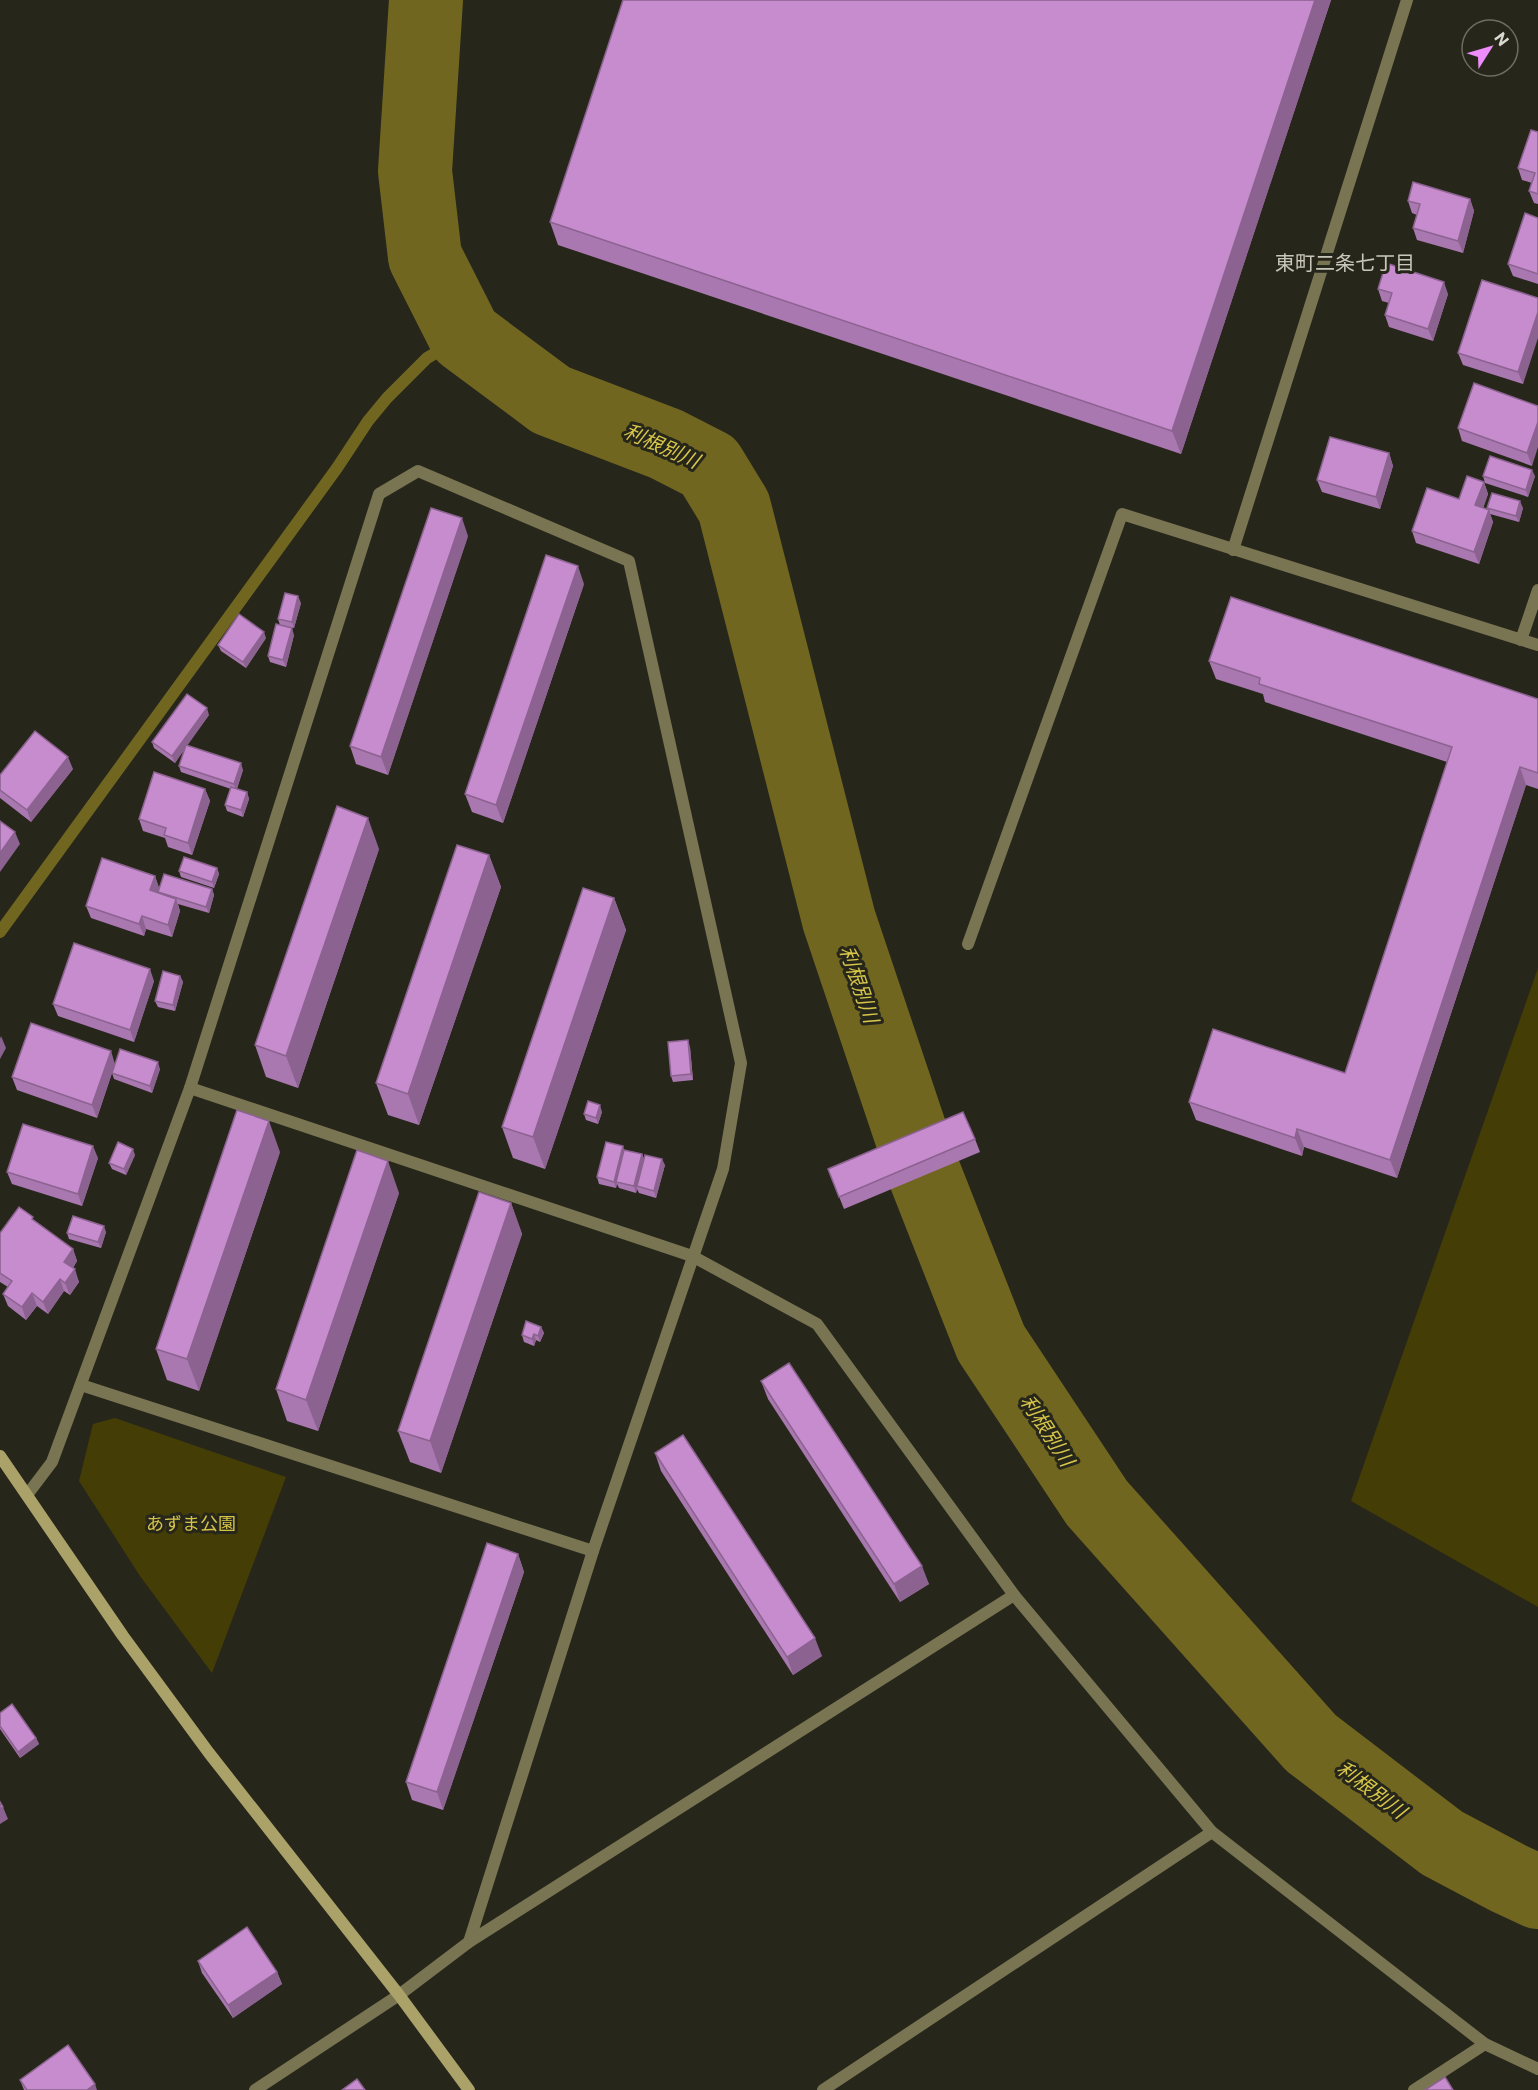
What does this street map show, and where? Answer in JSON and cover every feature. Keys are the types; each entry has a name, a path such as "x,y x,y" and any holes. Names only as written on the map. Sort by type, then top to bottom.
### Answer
{"street":[{"path":"1233,549 1407,0"},
{"path":"27,1495 52,1462 190,1088 379,494 418,471 629,561 741,1063 723,1169 593,1551 469,1942"},
{"path":"968,944 1122,514 1538,645"},
{"path":"1521,640 1538,590"},
{"path":"190,1088 692,1256 818,1324 1014,1595 1212,1832 1485,2044 1538,2069"},
{"path":"81,1385 593,1551"},
{"path":"0,1456 123,1636 209,1753 399,1995 469,2090"},
{"path":"255,2090 399,1995 469,1942 1014,1595"},
{"path":"823,2090 1212,1832"},
{"path":"1414,2090 1485,2044"}],"green space":[{"path":"1538,968 1538,1607 1351,1501"},
{"name":"あずま公園","path":"115,1418 286,1477 212,1673 140,1576 79,1481 93,1424"}],"building":[{"path":"623,0 1315,0 1172,431 550,222"},
{"path":"1531,130 1538,132 1538,194 1529,191 1535,173 1518,168"},
{"path":"1413,182 1470,199 1458,241 1413,228 1420,204 1408,201"},
{"path":"1525,213 1538,218 1538,274 1508,264"},
{"path":"1386,263 1444,282 1428,329 1385,315 1392,293 1378,289"},
{"path":"1482,280 1538,298 1538,312 1518,372 1458,353"},
{"path":"1474,383 1538,406 1538,422 1527,453 1458,428"},
{"path":"1330,437 1389,453 1376,497 1317,480"},
{"path":"1490,456 1532,470 1526,490 1483,476"},
{"path":"1467,476 1484,482 1475,505 1489,510 1474,552 1412,531 1427,488 1459,499"},
{"path":"1492,493 1520,501 1516,516 1487,508"},
{"path":"431,508 462,518 381,757 350,746"},
{"path":"546,555 578,566 496,805 465,794"},
{"path":"285,593 298,596 292,622 278,619"},
{"path":"1231,597 1538,699 1538,773 1520,767 1390,1160 1297,1129 1295,1138 1189,1102 1213,1029 1345,1073 1452,747 1259,684 1260,678 1209,661"},
{"path":"239,614 264,632 243,662 218,645"},
{"path":"276,624 292,628 283,660 268,656"},
{"path":"187,694 207,708 172,756 152,742"},
{"path":"35,731 68,757 27,810 0,790 0,775"},
{"path":"186,745 241,763 234,784 179,766"},
{"path":"154,772 205,789 188,843 164,835 166,828 139,819"},
{"path":"231,787 247,792 241,810 225,805"},
{"path":"337,806 368,818 286,1056 255,1045"},
{"path":"0,821 15,832 0,853"},
{"path":"457,845 489,855 408,1094 376,1083"},
{"path":"184,857 217,868 212,882 179,871"},
{"path":"102,858 155,876 150,890 176,899 168,925 142,916 139,924 86,906"},
{"path":"164,874 212,889 206,907 158,892"},
{"path":"583,888 614,898 533,1137 502,1127"},
{"path":"74,943 150,969 130,1030 53,1004"},
{"path":"163,971 180,976 173,1005 155,1001"},
{"path":"31,1023 111,1051 92,1105 12,1077"},
{"path":"688,1040 691,1074 671,1076 668,1042"},
{"path":"120,1049 158,1062 150,1086 112,1073"},
{"path":"588,1101 600,1105 596,1118 584,1114"},
{"path":"237,1110 269,1121 187,1359 156,1349"},
{"path":"963,1112 975,1139 839,1197 828,1169"},
{"path":"23,1124 93,1146 78,1194 7,1172"},
{"path":"118,1142 133,1149 124,1169 109,1163"},
{"path":"606,1142 623,1146 614,1182 597,1177"},
{"path":"357,1150 388,1161 306,1400 276,1389"},
{"path":"624,1150 642,1154 634,1186 616,1182"},
{"path":"645,1155 662,1159 654,1191 637,1186"},
{"path":"479,1192 511,1203 430,1441 398,1431"},
{"path":"19,1207 73,1249 64,1262 75,1269 65,1283 60,1279 43,1302 32,1293 22,1307 3,1294 12,1281 0,1273 0,1233"},
{"path":"73,1216 104,1226 98,1242 67,1233"},
{"path":"526,1321 541,1327 538,1336 534,1334 532,1339 522,1335"},
{"path":"789,1363 922,1566 894,1584 761,1381"},
{"path":"683,1435 815,1638 787,1657 655,1453"},
{"path":"487,1543 518,1554 437,1792 406,1782"},
{"path":"12,1704 36,1738 18,1752 0,1726 0,1713"},
{"path":"247,1927 277,1972 228,2005 198,1961"},
{"path":"68,2045 95,2084 87,2090 27,2090 20,2080"},
{"path":"1445,2077 1453,2090 1425,2090"},
{"path":"357,2079 365,2090 342,2090"}],"waterway":[{"name":"利根別川","path":"426,0 415,171 425,257 465,336 551,400 666,444 709,466 734,507 839,920 923,1170 991,1343 1097,1503 1311,1743 1442,1843 1538,1892"},
{"path":"0,932 337,468 368,421 387,398 427,358 465,336"}],"district":[{"name":"東町二条七丁目","path":"1345,262"}]}
